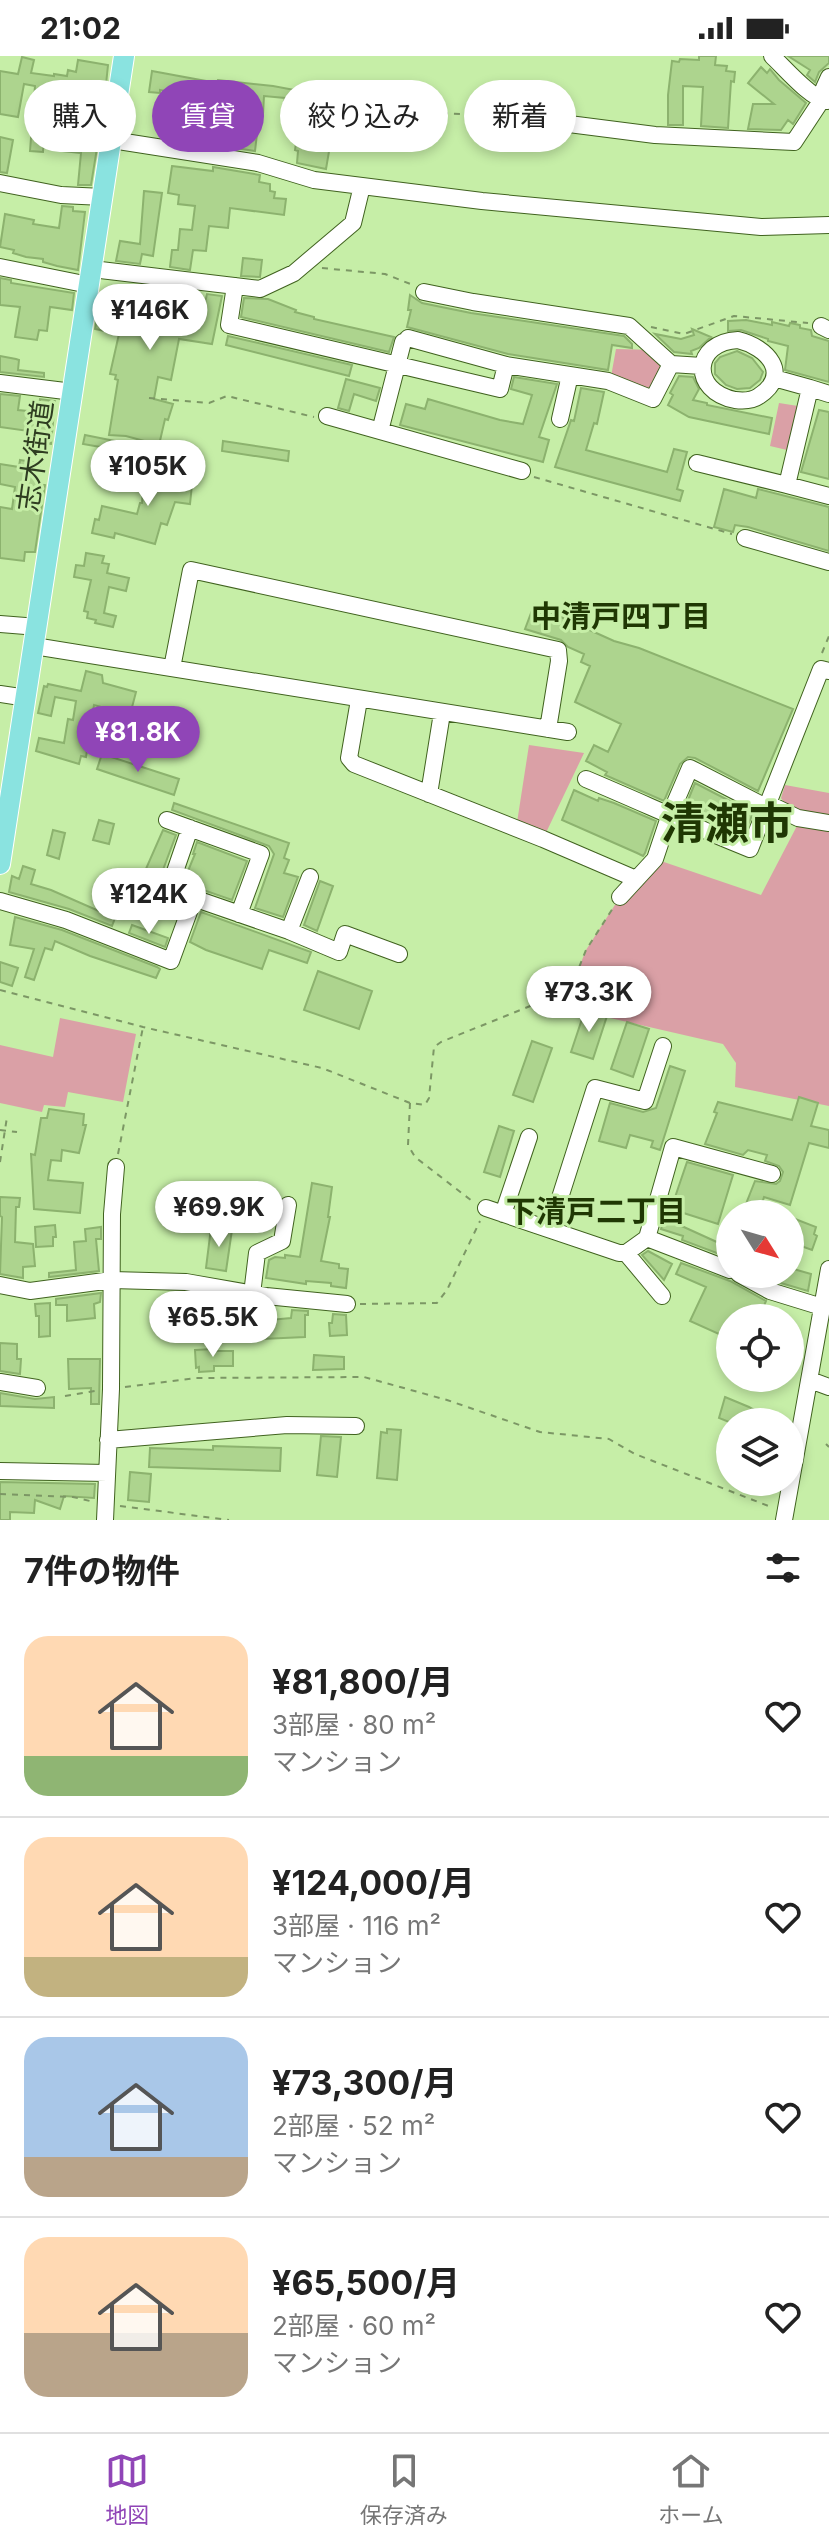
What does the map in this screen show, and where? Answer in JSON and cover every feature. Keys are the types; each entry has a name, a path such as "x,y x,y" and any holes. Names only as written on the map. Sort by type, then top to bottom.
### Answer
{"main road":[{"name":"志木街道","path":"121,80 124,56"},
{"name":"志木街道","path":"0,864 4,821 27,698 110,152"}],"street":[{"path":"772,56 825,101"},
{"path":"576,125 655,135 794,142 825,101 829,77"},
{"path":"136,144 258,163 303,178 482,201 761,227 829,225"},
{"path":"0,183 61,195 103,197"},
{"path":"2,262 90,277 260,289 302,267 353,223 362,186"},
{"path":"235,286 229,325 500,389 506,365"},
{"path":"424,292 629,326 671,364 702,366"},
{"path":"380,431 406,340 506,365 608,381 653,399 671,364"},
{"path":"738,340 752,343 766,353 774,367 774,378 762,394 753,400 740,401 710,389 702,377 702,366 712,348 724,341 738,340"},
{"path":"560,419 570,375"},
{"path":"774,378 829,394"},
{"path":"0,383 73,392"},
{"path":"787,485 810,388"},
{"path":"327,416 522,471"},
{"path":"697,463 829,496"},
{"path":"745,538 829,562"},
{"path":"172,668 191,570 558,650 548,729"},
{"path":"0,624 36,637 172,668 568,732"},
{"path":"586,779 750,849 825,670"},
{"path":"0,694 27,698"},
{"path":"359,700 349,758 354,764 636,879"},
{"path":"429,794 442,713"},
{"path":"620,897 655,859 690,768 762,805 769,804 798,818 829,823"},
{"path":"167,820 261,854 239,914"},
{"path":"169,889 190,828"},
{"path":"289,931 310,877"},
{"path":"147,882 289,931 339,952 345,934 399,954"},
{"path":"0,901 66,920 171,961 194,898"},
{"path":"550,1229 595,1088 645,1101 663,1046"},
{"path":"503,1214 529,1137"},
{"path":"486,1208 626,1253 647,1238 673,1147 772,1174"},
{"path":"106,1512 111,1389 112,1213 116,1167"},
{"path":"252,1294 257,1253 282,1241 288,1205"},
{"path":"647,1238 716,1265"},
{"path":"626,1253 662,1296"},
{"path":"779,1514 810,1380 829,1269"},
{"path":"0,1285 30,1291 112,1280 186,1282 252,1294 347,1304"},
{"path":"765,1288 822,1307"},
{"path":"810,1380 829,1387"},
{"path":"0,1382 37,1388"},
{"path":"108,1440 287,1425 356,1426"},
{"path":"0,1471 107,1473"}],"path":[{"path":"302,267 385,274 419,287 424,292"},
{"path":"634,329 645,326 684,334 734,316 798,321 825,328"},
{"path":"149,398 209,403 227,396 320,418 327,416"},
{"path":"522,471 745,538"},
{"path":"825,670 819,660 829,636"},
{"path":"0,990 322,1068 410,1103 425,1105 429,1098 434,1047 565,992 574,980 586,950 620,897"},
{"path":"116,1167 143,1027"},
{"path":"347,1304 437,1303 447,1290 486,1208 415,1157 408,1145 410,1103"},
{"path":"0,1162 7,1117"},
{"path":"0,1130 17,1132"},
{"path":"65,1396 196,1378 364,1377 447,1400 540,1432 609,1439 635,1454 779,1514"},
{"path":"0,1494 73,1497 106,1512 229,1520"}],"shaded area":[{"path":"616,349 655,350 671,364 653,399 610,382"},
{"path":"779,403 798,406 787,450 770,446"},
{"path":"529,745 584,753 543,839 516,829"},
{"path":"785,785 829,793 829,818 790,807 781,798"},
{"path":"799,822 829,829 829,1106 735,1087 736,1063 723,1044 597,1015 574,980 586,950 620,897 655,859 761,895"},
{"path":"60,1018 136,1034 123,1102 68,1092 65,1107 44,1105 42,1112 0,1103 0,1045 53,1057"}],"building":[{"path":"699,56 716,56 715,65 727,66 726,71 735,72 734,82 731,81 728,128 701,126 703,87 683,86 683,125 668,125 672,61 699,60"},
{"path":"788,56 829,56 829,63 819,72 815,82 807,75 810,70"},
{"path":"22,57 34,60 31,73 54,76 67,76 68,70 76,72 78,60 108,65 106,80 24,80 18,117 0,114 0,71 18,74"},
{"path":"761,67 767,73 770,69 806,103 793,124 788,120 781,130 748,129 753,104 774,104 748,83"},
{"path":"152,71 201,80 152,80 152,92 149,92"},
{"path":"264,85 280,87 280,98 264,96"},
{"path":"0,137 13,140 7,173 0,172"},
{"path":"72,152 96,152 91,185 78,185 81,153"},
{"path":"298,152 329,152 326,169 297,163"},
{"path":"172,166 213,171 213,167 260,175 259,182 270,184 270,191 275,192 274,198 286,199 284,215 230,208 228,228 209,226 206,251 193,250 190,270 170,267 172,250 178,250 180,229 192,230 195,206 178,204 179,195 168,193"},
{"path":"144,191 162,193 153,256 142,254 140,264 116,261 120,241 140,244"},
{"path":"62,206 85,212 78,270 0,247 5,214 34,220 33,224 59,228"},
{"path":"243,258 262,260 260,277 241,276"},
{"path":"0,278 11,280 11,283 74,293 72,310 50,307 47,331 39,330 37,340 15,337 20,307 0,305"},
{"path":"145,286 187,291 185,304 204,307 207,294 222,296 212,344 179,339 171,380 158,377 154,399 173,404 168,420 165,419 159,445 109,435 118,380 115,379 116,375 110,374 119,334 95,329 99,308 103,309 105,292 144,297"},
{"path":"410,295 422,303 471,313 624,336 632,348 612,345 608,370 508,354 407,327"},
{"path":"244,298 268,299 314,319 394,337 389,352 241,317"},
{"path":"746,320 772,325 772,322 800,325 800,328 811,330 812,336 829,341 829,382 785,370 788,346 741,330 728,331 728,321"},
{"path":"692,329 711,337 691,351 692,354 674,352 655,334 681,339 694,335"},
{"path":"228,336 352,365 349,376 226,345"},
{"path":"737,351 752,358 763,372 760,380 750,388 737,389 726,385 715,374 715,363 720,357"},
{"path":"0,356 19,360 18,370 44,373 44,377 0,372"},
{"path":"679,376 693,377 699,389 693,400 772,418 769,434 689,417 668,405"},
{"path":"514,377 557,384 539,437 549,440 543,462 400,425 406,404 425,409 428,399 523,424 532,395 511,389"},
{"path":"346,379 380,388 376,401 354,394 349,411 338,408"},
{"path":"581,388 604,392 597,424 594,423 586,450 667,472 674,449 687,452 677,489 683,491 680,501 555,467 571,420 574,421"},
{"path":"0,394 20,396 18,410 38,412 40,399 55,401 51,444 28,442 29,431 0,427"},
{"path":"819,410 829,412 829,479 801,472"},
{"path":"85,435 120,442 118,450 83,444"},
{"path":"223,441 289,451 288,461 222,451"},
{"path":"20,460 40,463 37,484 45,485 35,552 25,552 24,561 0,558 0,507 12,509 15,487 0,484 0,464 19,467"},
{"path":"149,470 193,475 190,504 175,502 167,525 161,523 155,544 115,533 114,538 92,533 102,506 137,514"},
{"path":"724,489 756,498 758,489 829,507 829,551 748,527 735,525 733,532 714,527"},
{"path":"86,553 104,556 102,563 109,564 107,573 129,578 126,591 109,587 104,613 116,616 113,627 95,623 96,620 87,618 88,612 84,611 91,580 74,577 76,565 84,566"},
{"path":"534,605 614,641 793,709 758,791 688,757 680,764 664,801 605,775 607,772 586,761 594,745 608,752 621,724 575,702 590,666 581,662 584,654 561,640 525,629"},
{"path":"86,671 102,675 103,683 136,692 130,715 94,705 86,757 81,756 79,764 36,751 39,738 64,743 68,719 73,720 76,701 55,697 51,716 38,713 44,686 48,684 81,691"},
{"path":"134,719 185,735 179,756 128,742"},
{"path":"102,754 179,779 174,795 97,769"},
{"path":"695,783 753,813 748,825 726,817 720,825 684,810"},
{"path":"574,790 656,821 643,856 562,820"},
{"path":"174,803 289,843 284,858 289,860 284,873 298,877 283,917 255,908 274,854 269,846 172,810"},
{"path":"99,820 114,824 109,844 93,840"},
{"path":"53,830 65,833 59,859 47,855"},
{"path":"163,830 176,835 161,875 145,871"},
{"path":"197,842 247,861 232,900 183,883"},
{"path":"23,866 35,870 31,884 115,918 112,926 69,909 9,892 12,876 19,879"},
{"path":"320,881 333,886 317,931 304,925"},
{"path":"201,912 311,952 307,963 269,950 262,969 206,950 190,942"},
{"path":"15,917 62,930 160,969 156,978 55,941 52,950 45,948 34,980 25,977 34,949 10,945"},
{"path":"132,925 168,938 165,947 129,933"},
{"path":"0,962 18,968 12,986 0,982"},
{"path":"318,971 372,991 359,1029 304,1010"},
{"path":"585,1010 607,1016 593,1059 571,1052"},
{"path":"627,1022 649,1029 633,1077 611,1069"},
{"path":"532,1041 552,1048 533,1102 513,1095"},
{"path":"670,1066 685,1071 660,1150 651,1147 653,1141 630,1135 626,1148 599,1141 610,1103 643,1112 656,1108"},
{"path":"799,1097 818,1103 811,1126 829,1130 829,1148 809,1143 792,1200 764,1197 763,1200 748,1200 755,1181 776,1184 783,1172 779,1166 765,1161 767,1155 748,1150 743,1155 705,1144 718,1102 792,1120"},
{"path":"49,1109 84,1114 83,1125 86,1125 79,1153 62,1150 61,1161 51,1160 48,1180 83,1183 80,1213 34,1209 31,1154 35,1155 41,1118 47,1118"},
{"path":"499,1126 514,1131 500,1177 484,1172"},
{"path":"687,1162 733,1175 725,1200 716,1200 716,1223 671,1209"},
{"path":"312,1183 332,1187 330,1217 321,1261 348,1269 346,1288 331,1286 331,1283 306,1281 306,1284 266,1278 269,1260 285,1258 285,1255 300,1257"},
{"path":"0,1197 20,1198 19,1207 16,1207 15,1242 33,1244 35,1266 23,1267 23,1278 0,1274"},
{"path":"664,1218 716,1242 716,1253 682,1240 683,1236 661,1229"},
{"path":"804,1222 816,1227 814,1234 817,1236 812,1250 804,1247"},
{"path":"55,1225 53,1246 36,1247 35,1227"},
{"path":"101,1227 101,1239 96,1239 99,1271 49,1277 49,1273 76,1270 74,1242 86,1241 85,1229"},
{"path":"211,1228 232,1230 226,1271 206,1268"},
{"path":"648,1251 672,1264 664,1280 642,1255"},
{"path":"681,1263 716,1276 716,1288 743,1288 766,1301 765,1304 716,1304 716,1333 690,1321 706,1287 676,1274"},
{"path":"804,1272 811,1274 808,1291 798,1288 804,1288"},
{"path":"101,1293 100,1302 94,1304 95,1318 67,1321 67,1305 56,1305 56,1299"},
{"path":"50,1303 50,1336 39,1337 39,1316 36,1316 35,1304"},
{"path":"212,1303 245,1303 271,1308 270,1320 291,1318 292,1310 308,1311 305,1315 305,1337 262,1339 263,1332 257,1331 257,1318 216,1318 191,1322 190,1308 212,1306"},
{"path":"333,1314 346,1315 347,1335 330,1336 329,1323 332,1323"},
{"path":"0,1343 17,1344 17,1359 21,1359 20,1374 0,1371"},
{"path":"195,1350 233,1351 233,1366 214,1366 214,1371 199,1372"},
{"path":"314,1355 344,1357 344,1369 313,1370"},
{"path":"68,1359 100,1359 99,1404 91,1404 91,1388 69,1389"},
{"path":"0,1393 35,1399 54,1397 54,1408 0,1406"},
{"path":"725,1397 751,1408 722,1408"},
{"path":"387,1429 401,1430 397,1480 377,1478 381,1432 387,1433"},
{"path":"321,1436 341,1437 337,1477 317,1475"},
{"path":"213,1446 281,1448 280,1471 149,1467 150,1448 213,1450"},
{"path":"130,1472 151,1474 149,1502 128,1500"},
{"path":"0,1482 95,1484 94,1498 64,1496 60,1509 35,1500 34,1513 10,1512 10,1520 0,1520"}],"district":[{"name":"中清戸四丁目","path":"621,616"},
{"name":"清瀬市","path":"727,823"},
{"name":"下清戸二丁目","path":"596,1211"}]}
